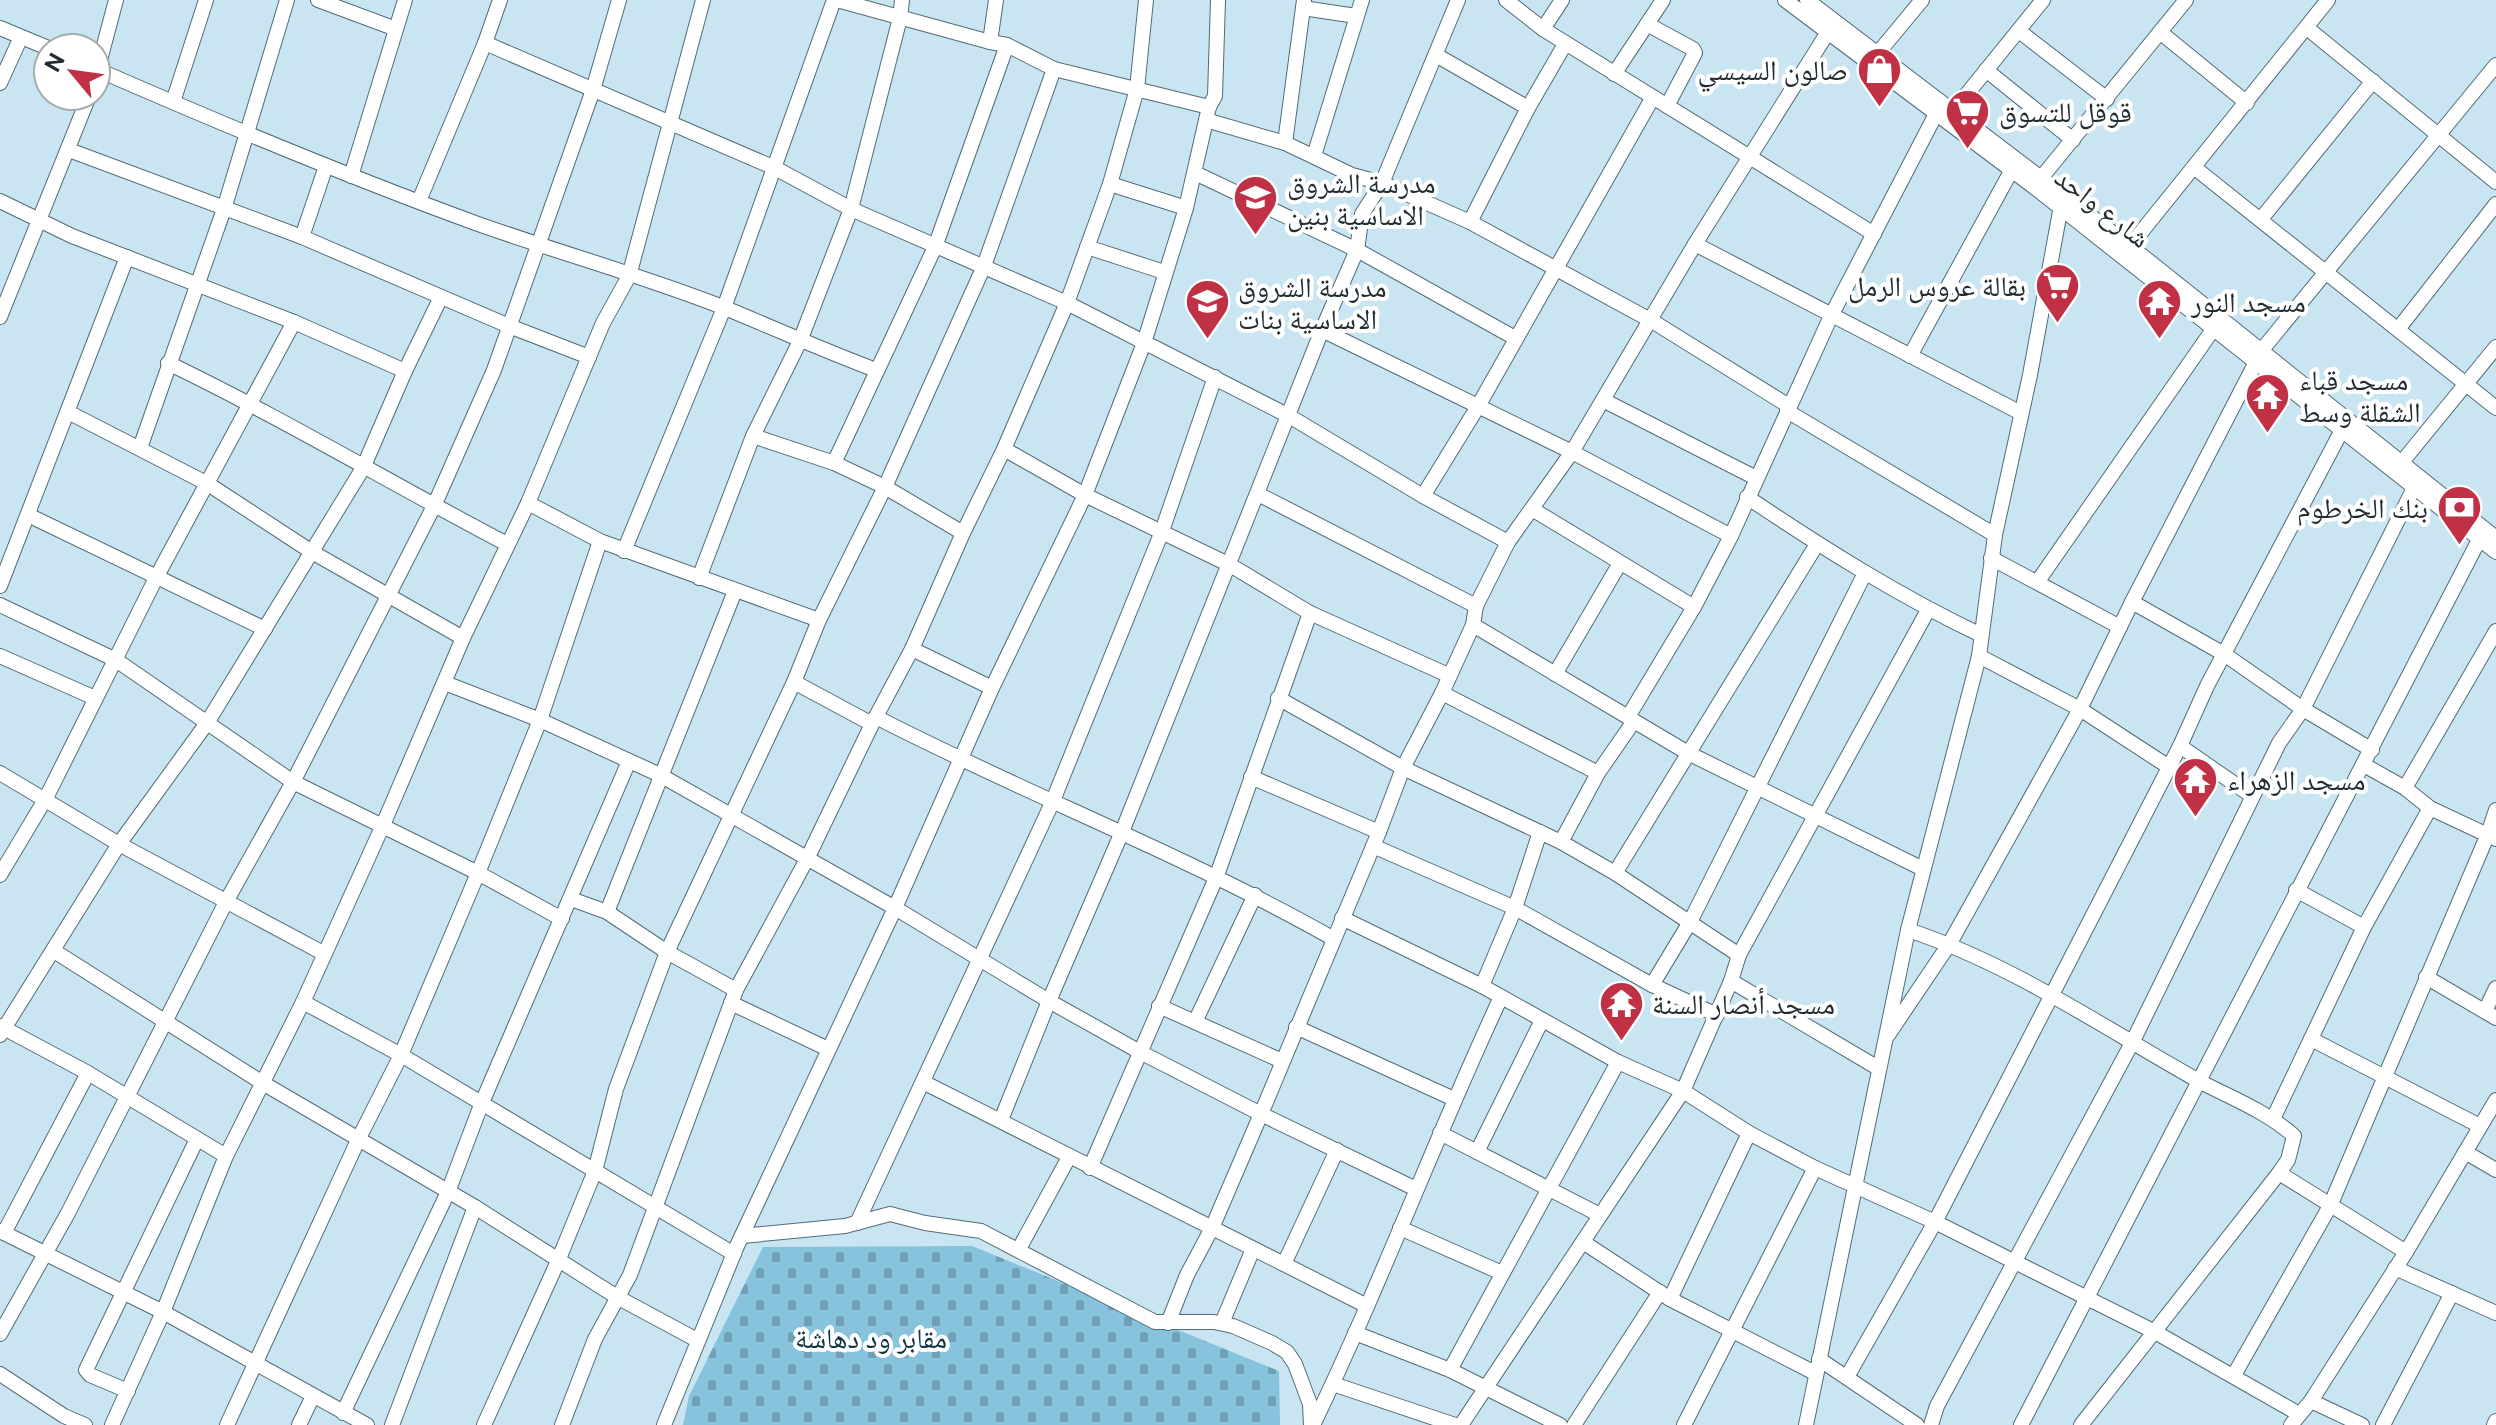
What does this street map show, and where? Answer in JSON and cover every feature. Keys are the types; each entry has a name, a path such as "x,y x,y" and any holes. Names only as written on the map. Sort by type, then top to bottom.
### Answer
{"street":[{"path":"108,32 116,0"},
{"path":"173,102 206,0"},
{"path":"140,448 224,209 287,0"},
{"path":"318,0 396,29"},
{"path":"351,176 405,0"},
{"path":"419,201 500,0"},
{"path":"0,1334 167,1023 227,900 293,782 434,506 494,370 536,244 593,90 619,0"},
{"path":"112,1425 163,1312 226,1156 303,1002 463,638 528,503 603,323 629,276 703,0"},
{"path":"624,551 724,308 836,0 1007,45 1054,69 1137,89 1285,143 1352,175 1382,183 1470,222 1652,321 1995,535"},
{"path":"699,578 753,436 800,341 851,209 902,0"},
{"path":"990,42 996,0"},
{"path":"562,1425 595,1339 630,1275 734,997 912,649 1067,303 1110,184 1137,89 1146,0"},
{"path":"664,1425 742,1236 895,908 992,688 1085,495 1144,343 1186,208 1215,96 1218,0"},
{"path":"1314,156 1362,0"},
{"path":"1001,1120 1122,832 1322,330 1357,250 1362,214 1382,183 1458,0"},
{"path":"1506,0 1565,44 1874,234"},
{"path":"1543,29 1562,0"},
{"path":"1614,74 1663,0"},
{"name":"شارع واحد","path":"1785,0 1878,53 1954,110 2014,165"},
{"name":"شارع واحد","path":"1807,0 1828,32 2038,183 2214,328 2259,356"},
{"path":"1878,53 1922,0"},
{"path":"1954,110 2043,0"},
{"path":"2038,183 2186,0"},
{"path":"2130,246 2328,0"},
{"path":"1285,143 1304,4 1356,16"},
{"path":"1647,24 1695,53 1667,106"},
{"path":"0,28 32,41"},
{"path":"2307,28 2496,182"},
{"path":"2019,31 2107,99"},
{"path":"1168,1323 1261,1114 1403,768 1442,693 1473,625 1476,606 1508,542 1572,452 1695,244 1828,32"},
{"path":"2160,32 2247,103"},
{"path":"0,83 21,37"},
{"path":"485,43 775,168 851,209 1067,303 1289,416 1423,496 1508,542"},
{"path":"1470,222 1528,108 1565,44"},
{"path":"834,463 935,247 1007,45"},
{"path":"1436,55 1528,108"},
{"path":"1883,1042 1950,943 2080,709 2259,356 2496,65"},
{"path":"484,1425 595,1171 616,1089 667,952 794,682 819,620 885,487 984,266 1054,69"},
{"path":"1986,70 2073,140"},
{"path":"112,78 351,176 724,308 876,370"},
{"path":"2261,219 2373,81"},
{"path":"1423,496 1477,408 1653,97"},
{"path":"0,317 83,112"},
{"path":"1561,842 1731,536 1831,316 1937,112"},
{"path":"69,150 302,237 589,357"},
{"path":"1910,356 2014,165"},
{"path":"302,237 326,166"},
{"path":"2195,168 2496,408"},
{"path":"1195,173 1357,250 1515,338"},
{"path":"1110,184 1186,208"},
{"path":"0,201 38,221 195,286 294,322 405,371"},
{"path":"1806,1425 1908,930 1979,656 1995,535 2062,202"},
{"name":"شارع واحد","path":"2062,202 2130,246 2259,356 2402,462 2496,538"},
{"path":"2399,328 2496,204"},
{"path":"1695,244 2021,413"},
{"path":"1087,247 1164,272"},
{"path":"0,586 127,257"},
{"path":"226,1156 88,1073 1,1030 54,951 119,844 207,723 363,468 441,297"},
{"path":"0,875 46,798 157,576 294,322"},
{"path":"2038,581 2214,328"},
{"path":"1322,330 1572,452 1731,536"},
{"path":"2402,462 2496,347"},
{"path":"168,363 252,404 363,468 507,544"},
{"path":"857,1223 1052,803 1161,534 1215,377"},
{"path":"1603,400 1756,478"},
{"name":"شارع واحد","path":"2319,402 2342,430 2496,552"},
{"path":"68,412 208,484 312,552 463,638"},
{"path":"1847,1377 1935,1222 2180,746 2224,654 2342,430"},
{"path":"753,436 834,463 885,487 963,533"},
{"path":"1004,449 1085,495 1230,565 1310,613 1448,675"},
{"path":"1931,1425 1937,1406 2133,1041 2252,796 2279,743 2303,709 2415,486"},
{"path":"1258,494 1476,606"},
{"path":"1747,497 1865,573 1928,610 1981,635"},
{"path":"528,503 624,551 819,620"},
{"path":"1532,509 1694,607"},
{"path":"28,515 265,629"},
{"path":"2021,1425 2480,538"},
{"path":"227,1425 359,1138 401,1055 478,873 540,720 600,541"},
{"path":"1615,873 1817,544"},
{"path":"1991,558 2120,627"},
{"path":"1555,674 1620,563"},
{"path":"1652,985 1690,922 1865,573"},
{"path":"607,912 735,591"},
{"path":"2132,602 2224,654 2303,709 2372,750"},
{"path":"0,605 116,660 293,782 478,873 562,919"},
{"path":"1333,1384 1458,1425 1488,1387 1683,1091 1731,981 1739,955 1928,610"},
{"path":"1090,1168 1216,878 1310,613"},
{"path":"1473,625 1688,753 1817,814 1923,869"},
{"path":"2405,788 2496,631"},
{"path":"912,649 992,688"},
{"path":"0,656 95,698"},
{"path":"1979,656 2080,709 2169,767"},
{"path":"794,682 1255,895 1334,939"},
{"path":"445,683 540,720 660,775 982,958 1049,1001 1140,1052 1416,1189"},
{"path":"1442,693 1598,773"},
{"path":"1278,698 1403,768 1561,842 1615,873 1739,955"},
{"path":"2180,746 2252,796"},
{"path":"346,1418 448,1192 481,1105 629,761"},
{"path":"2364,765 2405,788 2430,808 2492,836"},
{"path":"0,773 119,844 323,953"},
{"path":"1251,777 1379,832"},
{"path":"2273,1119 2364,927 2430,808"},
{"path":"2234,1375 2330,1206 2426,977 2492,836 2496,810"},
{"path":"1482,986 1515,908 1540,832"},
{"path":"1373,846 1515,908 1652,985 1717,1015"},
{"path":"2296,890 2364,927"},
{"path":"1195,1022 1255,895"},
{"path":"571,899 607,912 734,997 828,1049"},
{"path":"1342,918 1482,986 1618,1062 1683,1091 1749,1133 1815,1168 1935,1222 2155,1332 2234,1375 2295,1419 2311,1401 2406,1252 2496,1100"},
{"path":"1908,930 1950,943 2052,996 2273,1119 2294,1136 2293,1149 2279,1173 2081,1425"},
{"path":"54,951 261,1082 475,1207 617,1297 697,1340"},
{"path":"2426,977 2490,1014 2496,988"},
{"path":"1731,981 1878,1068"},
{"path":"1312,1425 1333,1384 1454,1099 1501,997"},
{"path":"303,1002 401,1055 734,1254"},
{"path":"1159,1006 1282,1061"},
{"path":"1477,1152 1542,1020"},
{"path":"1296,1027 1454,1099"},
{"path":"2311,1039 2480,1126"},
{"path":"1450,1370 1618,1062"},
{"path":"88,1073 2,1232 163,1312 313,1396 346,1418 367,1425"},
{"path":"923,1082 1367,1306"},
{"path":"1440,1133 1600,1215"},
{"path":"1574,1425 1665,1296 1749,1133"},
{"path":"128,1391 90,1375 86,1370 197,1139"},
{"path":"1284,1264 1337,1150"},
{"path":"2465,1152 2496,1170"},
{"path":"1019,1249 1069,1157"},
{"path":"1684,1425 1815,1168"},
{"path":"2279,1173 2406,1252"},
{"path":"392,1425 475,1207"},
{"path":"742,1236 857,1223 890,1214 925,1223 981,1231 1140,1317 1168,1323 1222,1323 1254,1334 1287,1352 1305,1386 1312,1425"},
{"path":"1400,1228 1502,1273"},
{"path":"1583,1242 1665,1296 1733,1332 1847,1377 1917,1425"},
{"path":"1222,1323 1253,1249"},
{"path":"2395,1268 2496,1313"},
{"path":"2383,1425 2452,1293"},
{"path":"1355,1333 1488,1387 1560,1425"},
{"path":"0,1374 62,1420 85,1425"},
{"path":"299,1425 313,1396"},
{"path":"2311,1401 2362,1425"}],"green space":[{"name":"مقابر ود دهاشة","path":"972,1246 1279,1371 1280,1425 683,1425 689,1396 763,1247"}],"place":[{"name":"صالون السيسي","path":"1879,108"},
{"name":"قوقل للتسوق","path":"1968,150"},
{"name":"مدرسة الشروق الاساسية بنين","path":"1256,237"},
{"name":"بقالة عروس الرمل","path":"2057,324"},
{"name":"مسجد النور","path":"2160,340"},
{"name":"مدرسة الشروق الاساسية بنات","path":"1207,341"},
{"name":"مسجد قباء الشقلة وسط","path":"2268,434"},
{"name":"بنك الخرطوم","path":"2459,546"},
{"name":"مسجد الزهراء","path":"2196,818"},
{"name":"مسجد أنصار السنة","path":"1621,1042"}]}
